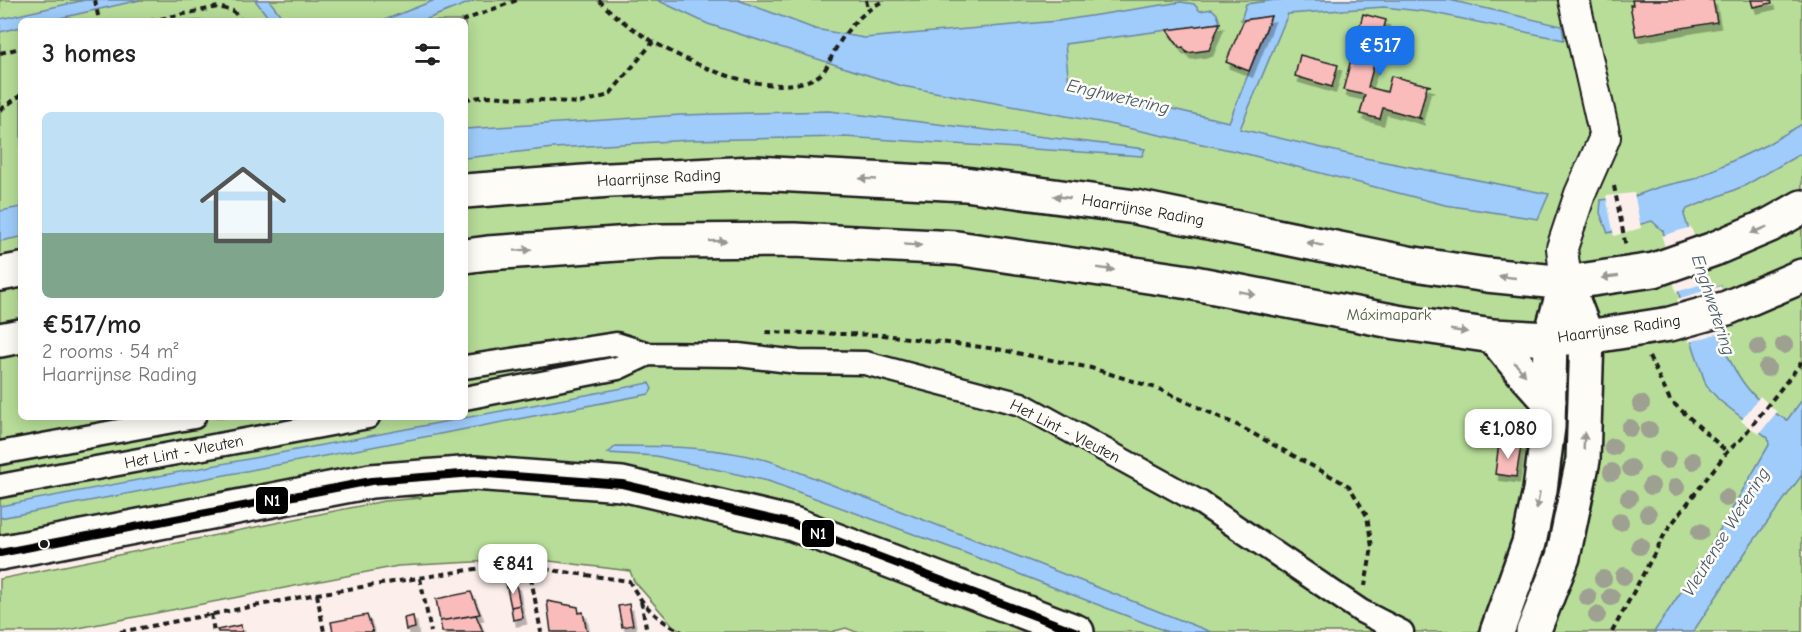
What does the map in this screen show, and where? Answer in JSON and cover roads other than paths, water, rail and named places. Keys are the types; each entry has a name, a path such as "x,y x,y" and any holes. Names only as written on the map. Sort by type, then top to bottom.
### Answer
{"main road":[{"name":"Haarrijnse Rading","path":"468,191 610,180 754,173 965,184 1135,207 1408,263 1487,275 1566,283 1654,270 1714,249 1770,225 1802,207"},
{"name":"Haarrijnse Rading","path":"468,255 488,252 660,241 794,240 957,248 1189,282 1397,322 1493,336 1550,339 1587,337 1670,324 1727,308 1802,276"},
{"path":"0,274 18,271"},
{"path":"1533,632 1563,557 1583,460 1587,337 1566,283"},
{"path":"1497,632 1529,543 1540,490 1548,427 1550,339 1566,283"},
{"path":"1493,336 1549,401"},
{"path":"0,340 18,337"},
{"path":"0,553 371,481 474,473 622,484 793,524 1077,632"}],"street":[{"path":"1566,283 1562,248 1580,194 1605,137 1574,0"},
{"name":"Het Lint - Vleuten","path":"468,367 616,344 648,354 738,355 798,362 865,363 1021,405 1201,503 1361,611 1402,632"},
{"name":"Het Lint - Vleuten","path":"468,397 618,368 648,354"},
{"name":"Het Lint - Vleuten","path":"0,453 178,420"},
{"name":"Het Lint - Vleuten","path":"0,486 352,420"},
{"path":"53,444 58,475"}],"water":[{"path":"85,0 140,0 60,18 18,18 18,28 0,32 0,19"},
{"path":"255,0 269,0 283,18 269,18"},
{"path":"435,0 476,0 430,18 390,18"},
{"name":"Enghwetering","path":"657,0 738,0 815,29 864,38 1058,21 1181,2 1194,4 1200,11 1212,9 1217,14 1220,23 1065,44 1069,85 1229,122 1271,17 1241,20 1246,4 1275,0 1449,0 1562,26 1564,40 1429,12 1384,7 1288,14 1240,129 1365,158 1549,194 1538,219 1445,205 1239,152 1104,123 902,86 708,24"},
{"path":"829,111 1145,149 1142,156 844,137 690,140 554,148 468,158 468,129 681,115"},
{"path":"1802,124 1802,153 1744,186 1687,209 1684,215 1709,290 1721,286 1718,324 1723,343 1735,370 1763,404 1787,420 1802,400 1802,475 1747,550 1693,632 1654,632 1701,562 1769,445 1768,438 1719,400 1706,385 1690,337 1663,231 1652,221 1608,233 1600,213 1601,200 1635,196 1659,187 1694,179 1766,145"},
{"path":"18,208 18,238 0,241 0,211"},
{"path":"649,383 652,389 649,394 0,518 0,506 454,420 468,420 468,417"},
{"path":"616,446 693,448 770,461 1211,632 1168,632 960,551 768,481 656,456 608,453"}],"park label":[{"name":"Máximapark","path":"1389,315"}],"water label":[{"name":"Vleutense Wetering","path":"1726,532"}]}
